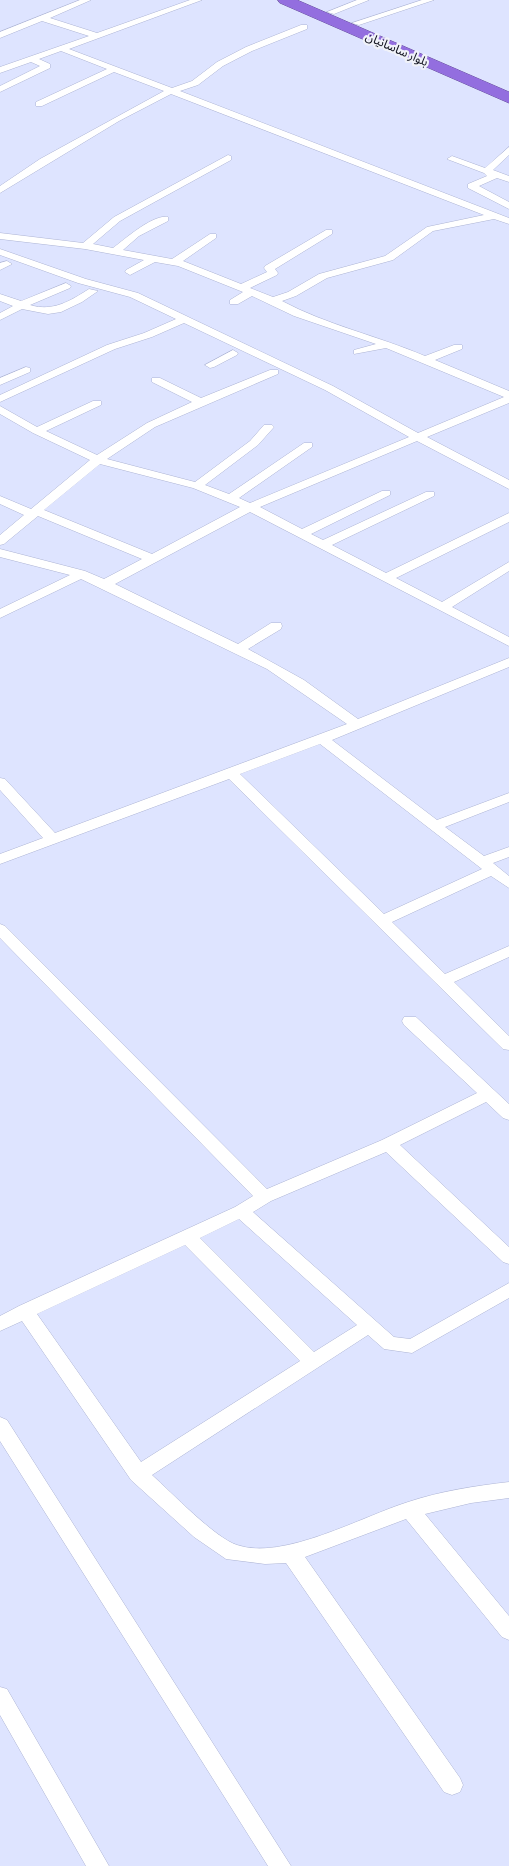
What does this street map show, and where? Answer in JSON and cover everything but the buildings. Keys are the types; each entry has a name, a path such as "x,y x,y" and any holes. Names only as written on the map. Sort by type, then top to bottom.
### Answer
{"highway":[{"name":"بلوار ساسانیان","path":"285,0 509,98"},
{"name":"بلوار ساسانیان","path":"303,0 509,89"}],"street":[{"path":"0,35 87,0"},
{"path":"0,70 198,0"},
{"path":"331,12 365,0"},
{"path":"356,23 430,0"},
{"path":"45,18 98,36"},
{"path":"0,190 97,130 169,92 195,83 220,64 249,49 304,27"},
{"path":"62,49 169,92 509,221"},
{"path":"0,89 47,66 32,59"},
{"path":"39,104 114,69"},
{"path":"487,171 509,150"},
{"path":"85,246 117,219 228,158"},
{"path":"452,159 509,179"},
{"path":"487,171 493,177 471,186 509,206"},
{"path":"273,301 292,294 323,276 389,258 430,229 509,212"},
{"path":"116,251 136,234 166,219"},
{"path":"241,288 273,273 268,268 329,232"},
{"path":"0,236 85,246 174,262 273,301 298,314 336,324 387,344 509,397"},
{"path":"174,262 213,236"},
{"path":"4,260 28,240"},
{"path":"130,272 154,258"},
{"path":"4,260 122,291 233,353 352,410 406,442"},
{"path":"0,316 23,306 36,297 66,286"},
{"path":"0,297 42,312 61,310 94,291"},
{"path":"234,302 251,292"},
{"path":"0,399 111,347 178,322 329,388 509,485"},
{"path":"358,352 387,344"},
{"path":"425,360 458,347"},
{"path":"210,365 233,353"},
{"path":"0,382 26,370"},
{"path":"0,541 99,460 150,426 201,402 274,372"},
{"path":"156,380 201,402"},
{"path":"105,584 250,507 509,397"},
{"path":"37,430 97,403"},
{"path":"0,409 37,430 99,460 197,486 250,507 509,642"},
{"path":"197,486 254,442 268,427"},
{"path":"230,499 308,445"},
{"path":"302,534 386,493"},
{"path":"323,545 430,494"},
{"path":"0,500 152,559"},
{"path":"386,578 509,517"},
{"path":"0,553 81,574 105,584 300,683 357,725"},
{"path":"442,607 509,566"},
{"path":"0,614 81,574"},
{"path":"238,650 276,626"},
{"path":"0,859 322,739 509,662"},
{"path":"322,739 509,883"},
{"path":"231,773 443,981 503,1030 509,1044"},
{"path":"0,782 52,840"},
{"path":"435,826 509,797"},
{"path":"382,921 487,866 509,852"},
{"path":"0,928 265,1196"},
{"path":"443,981 509,951"},
{"path":"410,1021 509,1114"},
{"path":"0,1324 241,1211 265,1196 388,1144 489,1094"},
{"path":"388,1144 509,1257"},
{"path":"241,1211 390,1344 412,1346 509,1290"},
{"path":"187,1236 313,1362"},
{"path":"25,1311 138,1474 201,1531 234,1553 265,1556 291,1554 410,1509 471,1495 509,1490"},
{"path":"138,1474 369,1326"},
{"path":"0,1425 280,1866"},
{"path":"410,1509 509,1631"},
{"path":"291,1554 452,1785"},
{"path":"0,1696 98,1866"}]}
